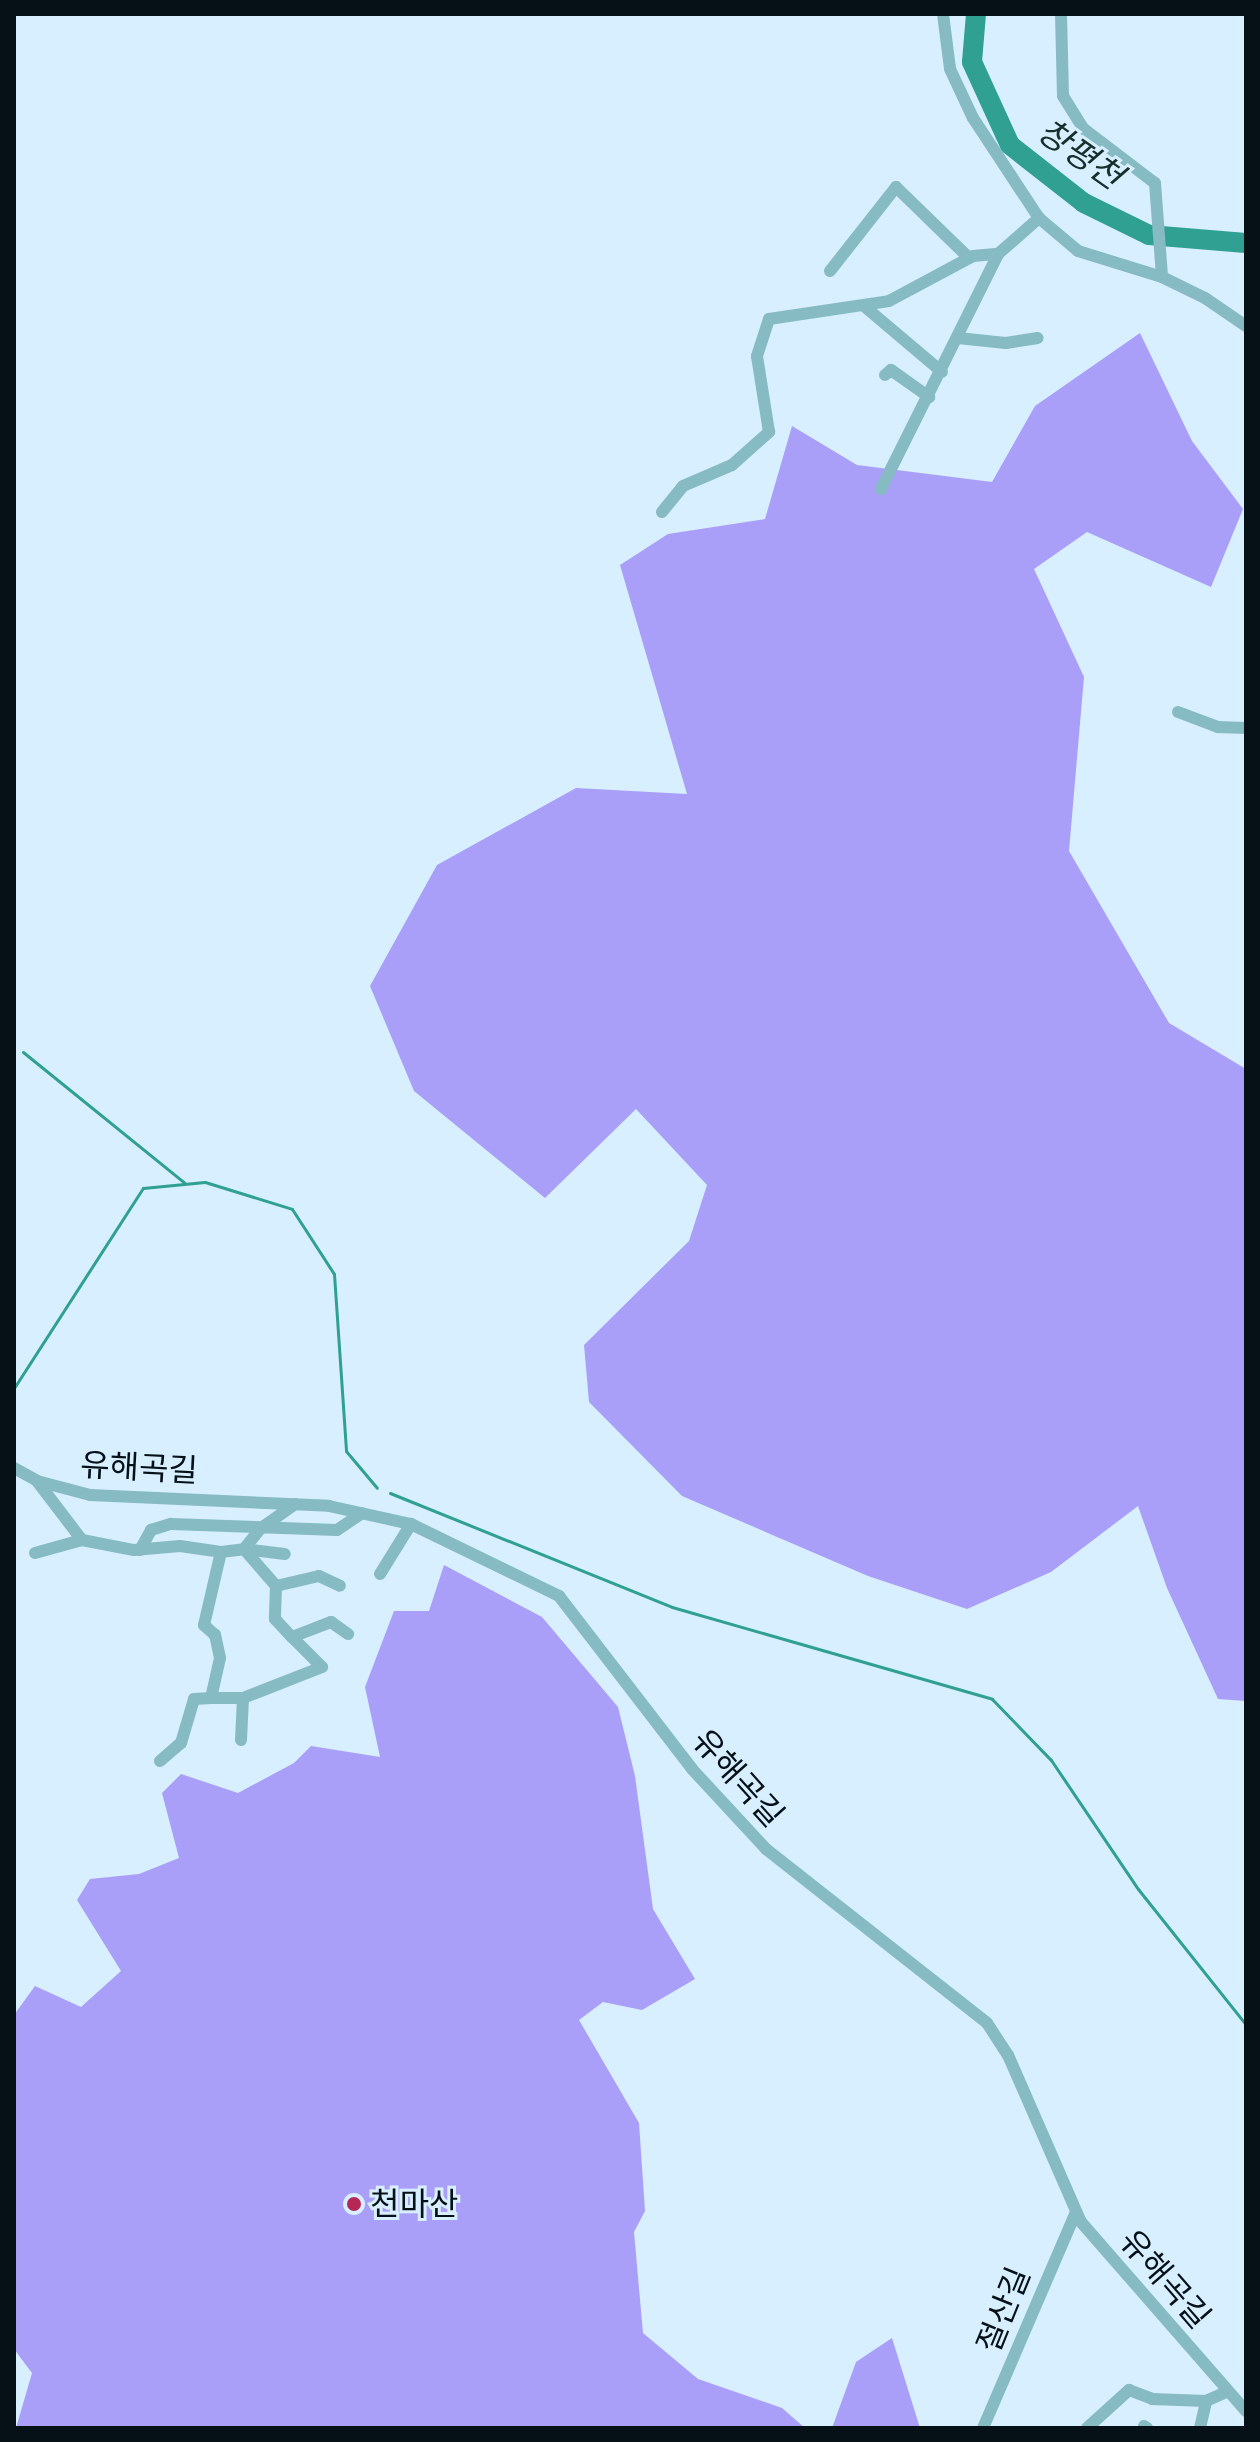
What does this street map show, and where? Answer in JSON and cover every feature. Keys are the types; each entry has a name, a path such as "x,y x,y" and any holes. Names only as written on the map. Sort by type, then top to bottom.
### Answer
{"street":[{"path":"943,14 950,69 973,118 1039,218 1078,251 1162,277 1205,298 1246,326"},
{"path":"1061,14 1063,96 1084,129 1155,183 1162,277"},
{"path":"830,271 896,187 969,258"},
{"path":"881,489 942,372 998,254 1039,218"},
{"path":"662,512 683,486 732,465 769,432 757,356 769,319 864,306 903,295 969,258 998,254"},
{"path":"864,306 942,372"},
{"path":"958,338 1006,343 1038,338"},
{"path":"885,375 891,370 929,397"},
{"path":"1178,712 1218,727 1246,728"},
{"name":"유해곡길","path":"14,1468 37,1481 90,1495 295,1504 362,1513 411,1524 559,1596 692,1769 766,1849 987,2023 1008,2055 1076,2212 1246,2411"},
{"path":"37,1481 82,1540"},
{"path":"244,1549 268,1524 295,1504"},
{"path":"140,1550 151,1530 171,1524 268,1524 337,1530 362,1513"},
{"path":"380,1574 411,1524"},
{"path":"35,1553 82,1540 140,1550 180,1546 221,1552 244,1549 285,1554"},
{"path":"160,1761 181,1743 194,1699 243,1698 322,1667 275,1619 276,1586 244,1549"},
{"path":"211,1698 220,1658 215,1635 204,1625 221,1552"},
{"path":"276,1586 319,1576 340,1586"},
{"path":"292,1637 331,1622 348,1634"},
{"path":"241,1740 243,1698"},
{"name":"절산길","path":"983,2428 1076,2212"},
{"path":"1087,2428 1129,2390 1152,2399 1206,2401 1228,2391"},
{"path":"1200,2428 1206,2401"}],"shaded area":[{"path":"1140,333 1192,441 1243,509 1211,587 1087,532 1034,569 1084,677 1069,851 1169,1023 1246,1069 1246,1701 1218,1699 1167,1588 1138,1506 1051,1572 967,1609 868,1576 682,1496 589,1402 584,1345 689,1241 707,1185 636,1109 545,1198 414,1091 370,986 437,865 576,788 687,794 620,565 668,534 765,519 792,426 857,465 992,482 1035,406"},
{"path":"444,1565 542,1617 618,1707 635,1776 653,1909 695,1979 642,2010 603,2002 579,2020 639,2123 645,2211 634,2232 643,2333 698,2379 782,2408 805,2428 16,2428 32,2373 14,2349 14,2015 35,1986 81,2007 121,1971 77,1900 90,1879 139,1874 179,1858 162,1793 181,1774 238,1793 294,1763 311,1746 380,1757 365,1687 394,1611 429,1611"},
{"path":"892,2338 920,2428 832,2428 856,2362"}],"waterway":[{"name":"창평천","path":"976,14 972,62 1010,145 1084,203 1149,235 1246,243"},
{"path":"23,1052 185,1183"},
{"path":"14,1388 143,1188 205,1182 292,1209 334,1274 346,1451 377,1488"},
{"path":"390,1493 672,1607 992,1699 1051,1760 1138,1889 1246,2025"}],"place":[{"name":"천마산","path":"354,2204"}]}
